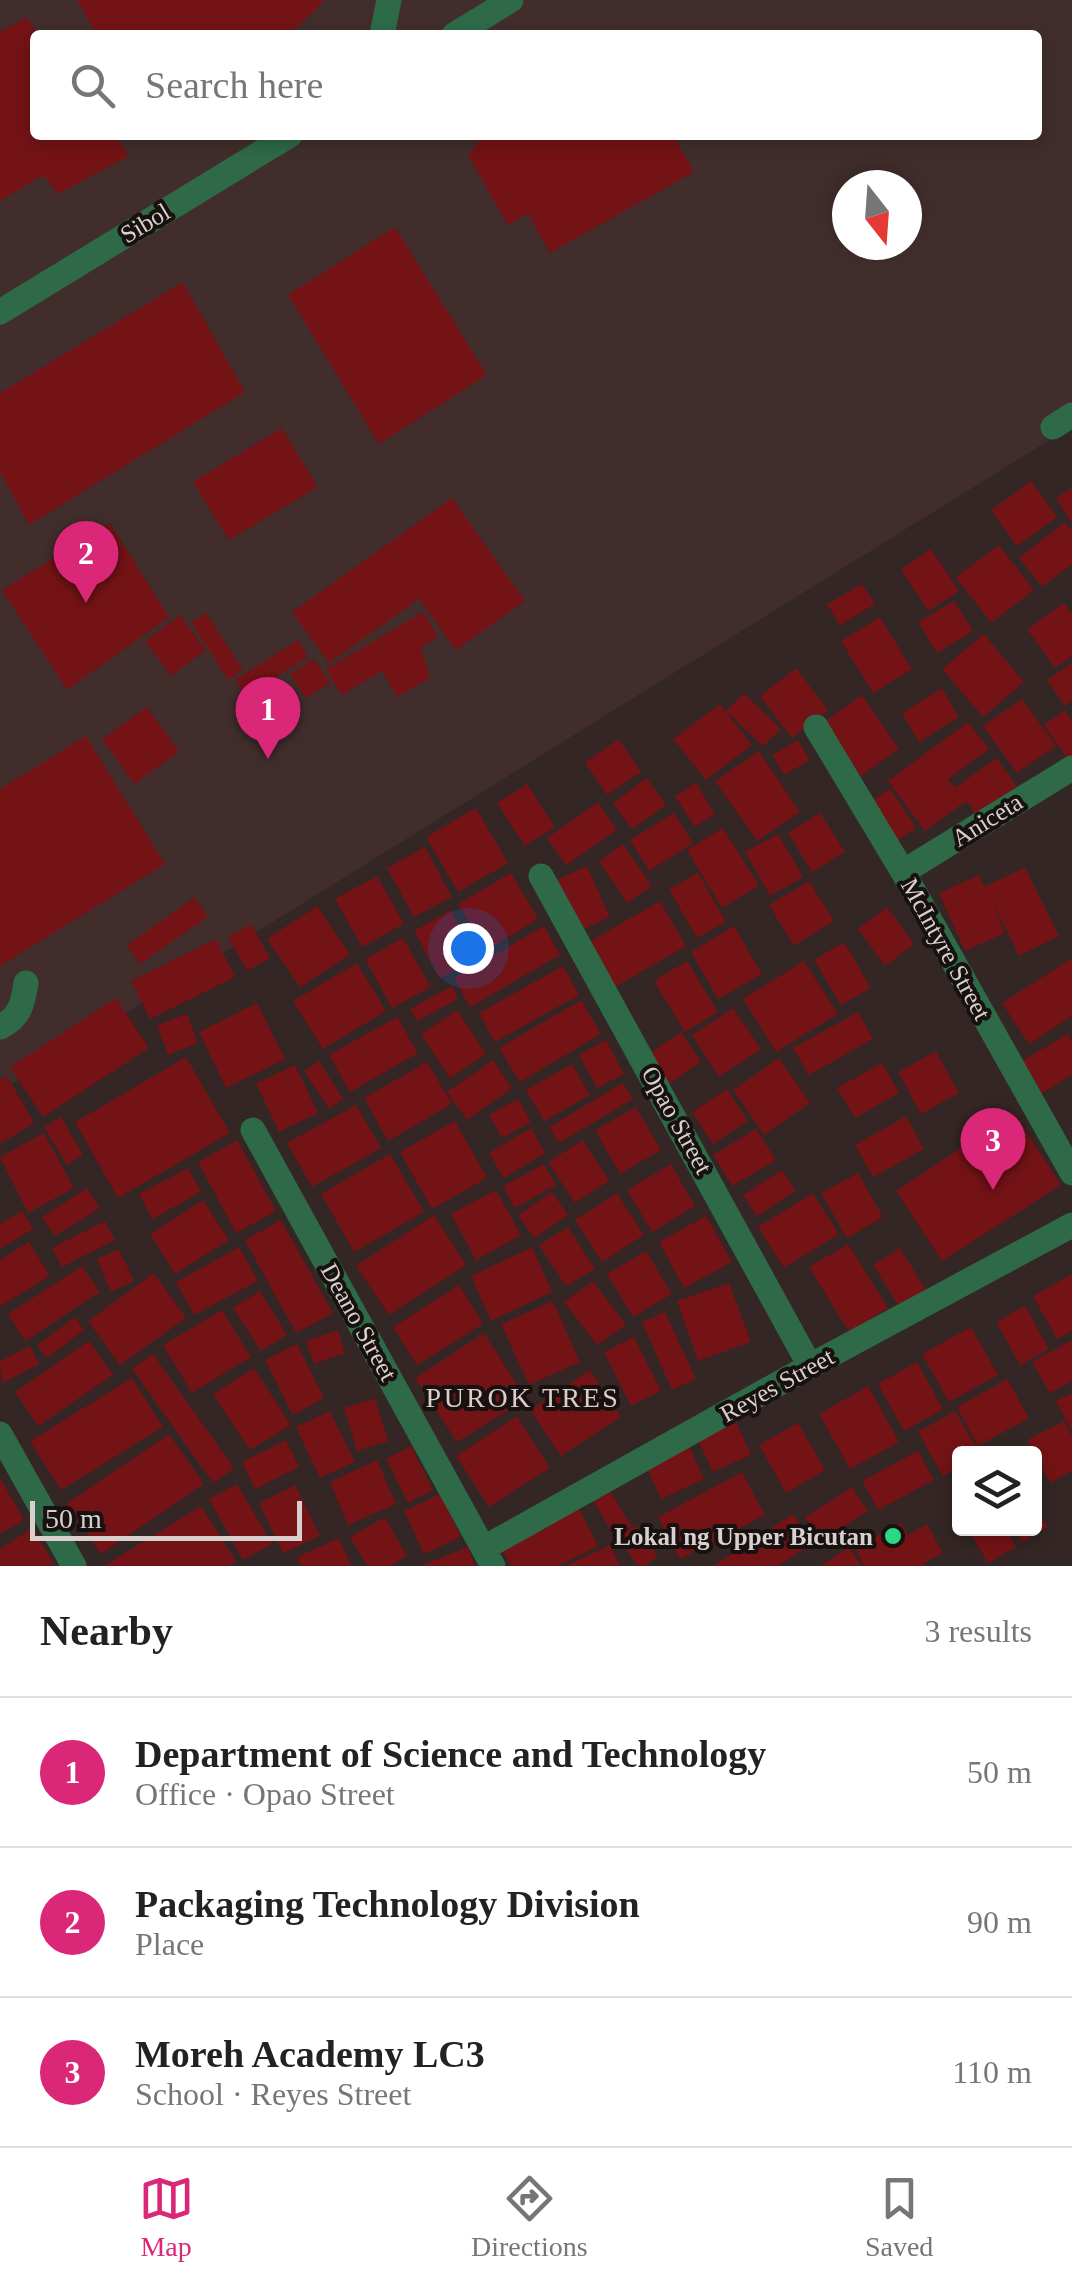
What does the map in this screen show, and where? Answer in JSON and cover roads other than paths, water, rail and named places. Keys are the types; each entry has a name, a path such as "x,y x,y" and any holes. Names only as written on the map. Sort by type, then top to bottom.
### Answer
{"street":[{"path":"383,30 390,0"},
{"path":"462,30 512,0"},
{"name":"Sibol","path":"0,312 282,140"},
{"name":"McIntyre Street","path":"816,727 903,872 1072,1173"},
{"name":"Aniceta","path":"903,872 1072,768"},
{"name":"Opao Street","path":"542,876 810,1366"},
{"path":"0,1027 11,1022 23,1005 26,982"},
{"name":"Deano Street","path":"254,1130 489,1557"},
{"name":"Reyes Street","path":"489,1557 810,1366 1072,1225"},
{"path":"0,1434 74,1566"}],"place":[{"name":"Packaging Technology Division","path":"86,603"},
{"name":"Department of Science and Technology","path":"268,759"},
{"name":"Moreh Academy LC3","path":"993,1190"},
{"name":"Lokal ng Upper Bicutan","path":"893,1536"}],"district":[{"name":"PUROK TRES","path":"523,1397"}]}
